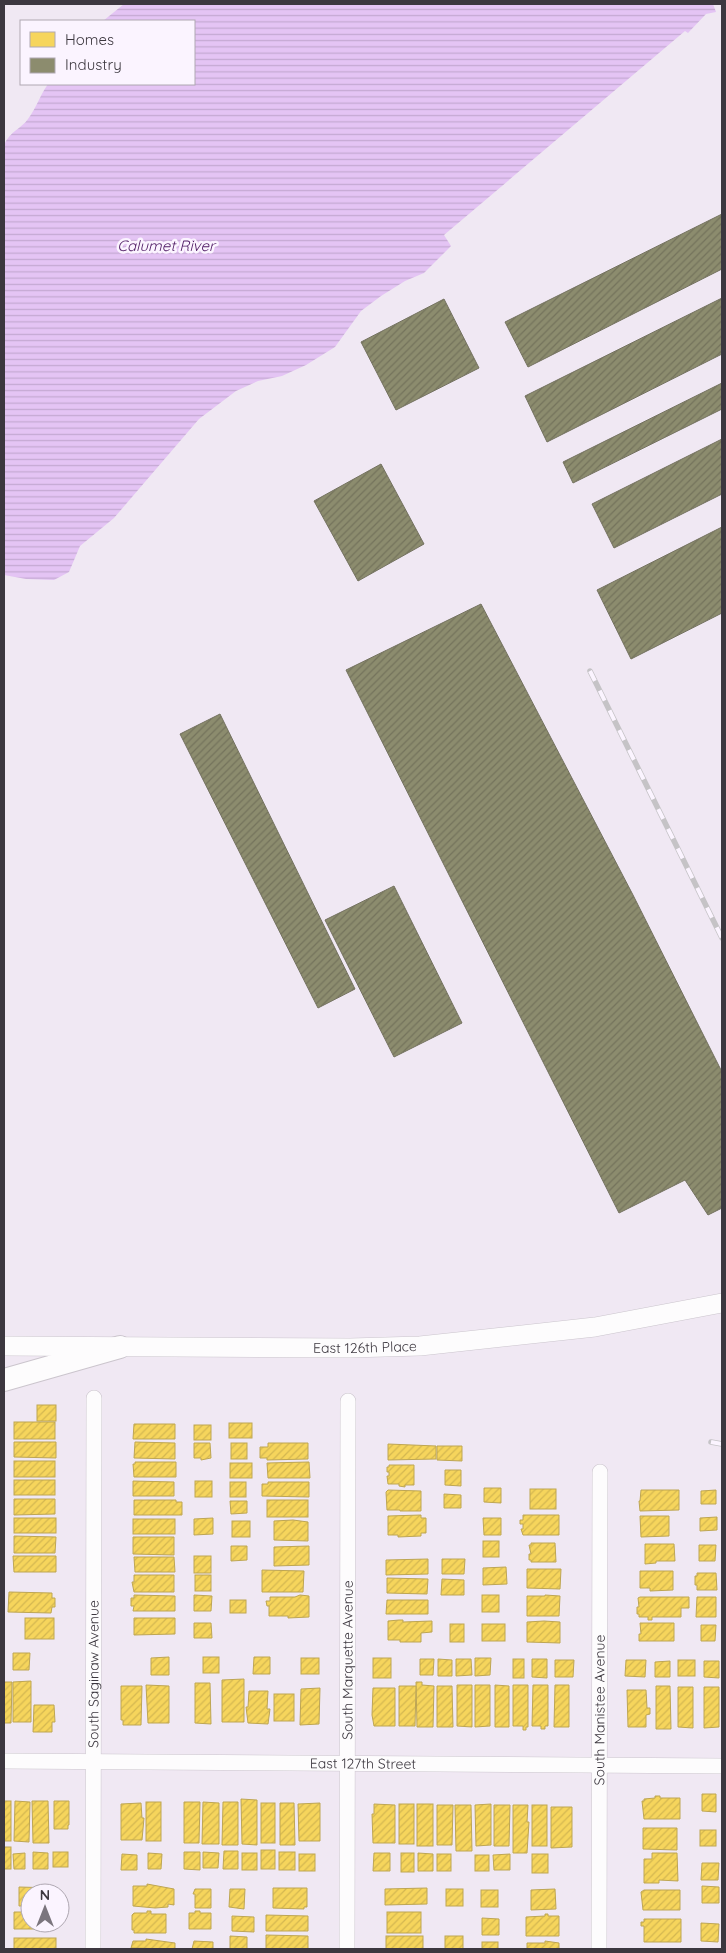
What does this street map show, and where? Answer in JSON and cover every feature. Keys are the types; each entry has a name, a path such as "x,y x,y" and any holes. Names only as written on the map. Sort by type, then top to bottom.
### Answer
{"main road":[{"path":"4,1380 120,1347"}],"street":[{"name":"East 126th Place","path":"4,1346 350,1348 420,1346 595,1327 722,1303"},
{"name":"South Saginaw Avenue","path":"93,1949 94,1398"},
{"name":"South Marquette Avenue","path":"347,1949 348,1401"},
{"name":"South Manistee Avenue","path":"599,1949 600,1472"},
{"name":"East 127th Street","path":"4,1761 722,1766"}],"water":[{"name":"Calumet River","path":"124,4 713,4 716,12 706,14 688,33 685,31 444,235 451,246 424,273 405,281 361,311 335,347 306,365 282,376 258,381 236,391 199,419 114,518 80,546 69,572 54,580 26,579 4,575 4,145 9,136 28,119 47,85 195,85 195,20 104,20"}],"building: Homes":[{"path":"37,1405 56,1405 56,1421 37,1421"},
{"path":"14,1422 55,1422 55,1439 14,1439"},
{"path":"229,1423 252,1423 252,1438 229,1438"},
{"path":"134,1424 175,1424 175,1439 133,1439"},
{"path":"194,1425 211,1425 211,1440 194,1440"},
{"path":"14,1442 56,1442 56,1458 14,1457"},
{"path":"135,1442 175,1443 175,1459 134,1458"},
{"path":"194,1443 210,1443 211,1458 201,1460 201,1458 194,1458"},
{"path":"231,1443 247,1443 247,1459 231,1459"},
{"path":"268,1443 308,1443 308,1459 267,1460 267,1458 260,1458 260,1447 268,1447"},
{"path":"388,1444 436,1446 436,1459 388,1460"},
{"path":"437,1446 462,1446 462,1461 437,1460"},
{"path":"14,1461 55,1461 55,1477 14,1477"},
{"path":"135,1462 176,1462 176,1477 134,1477 133,1464"},
{"path":"309,1462 310,1478 268,1478 267,1463"},
{"path":"230,1463 252,1463 252,1478 230,1478"},
{"path":"389,1465 414,1465 414,1485 405,1485 405,1487 399,1486 399,1484 388,1484 387,1476 389,1476 389,1472 387,1472 387,1467"},
{"path":"445,1470 461,1470 461,1486 445,1485"},
{"path":"14,1480 55,1480 55,1495 14,1495"},
{"path":"133,1481 174,1482 174,1496 133,1496"},
{"path":"195,1481 212,1481 212,1497 195,1497"},
{"path":"230,1482 246,1482 246,1497 230,1497"},
{"path":"268,1482 309,1482 309,1497 262,1496 262,1484 268,1484"},
{"path":"484,1488 501,1488 501,1503 484,1502"},
{"path":"530,1489 556,1489 556,1509 530,1509"},
{"path":"388,1490 421,1491 421,1511 387,1510 386,1492"},
{"path":"641,1490 679,1490 679,1510 640,1511"},
{"path":"716,1490 716,1504 701,1504 701,1491"},
{"path":"444,1494 461,1495 461,1508 444,1508"},
{"path":"14,1499 55,1499 55,1514 14,1515"},
{"path":"134,1500 176,1500 176,1502 182,1502 182,1515 134,1515"},
{"path":"267,1500 308,1500 308,1517 267,1517"},
{"path":"230,1501 247,1501 247,1513 231,1514"},
{"path":"421,1515 421,1518 426,1518 426,1533 421,1533 421,1536 398,1537 398,1535 388,1535 388,1516"},
{"path":"523,1515 559,1515 559,1535 523,1535 521,1529 523,1529 523,1524 520,1524 520,1520 523,1520"},
{"path":"640,1516 669,1516 669,1536 641,1537"},
{"path":"717,1517 717,1530 700,1531 700,1518"},
{"path":"14,1518 56,1518 56,1533 14,1533"},
{"path":"213,1518 213,1534 194,1535 194,1519"},
{"path":"483,1518 501,1518 501,1535 484,1535"},
{"path":"133,1519 175,1519 175,1534 133,1534"},
{"path":"293,1520 308,1522 308,1541 274,1540 274,1521"},
{"path":"232,1521 250,1521 250,1537 232,1537"},
{"path":"14,1536 56,1537 55,1553 14,1553"},
{"path":"133,1537 174,1537 174,1555 133,1554"},
{"path":"483,1541 499,1541 499,1557 483,1557"},
{"path":"531,1543 555,1543 556,1562 531,1562 529,1560 529,1554 531,1554 529,1545"},
{"path":"645,1544 674,1544 675,1561 656,1561 656,1563 645,1564"},
{"path":"699,1545 716,1545 715,1561 699,1561"},
{"path":"231,1546 247,1546 247,1560 231,1561"},
{"path":"309,1546 309,1565 274,1566 274,1547"},
{"path":"13,1556 56,1556 56,1572 14,1572"},
{"path":"194,1556 211,1556 211,1573 194,1573"},
{"path":"134,1557 174,1557 175,1572 135,1572"},
{"path":"428,1559 428,1574 386,1575 386,1560"},
{"path":"442,1559 465,1559 464,1574 442,1574"},
{"path":"506,1567 507,1584 483,1585 483,1568"},
{"path":"527,1569 561,1569 560,1589 527,1588"},
{"path":"262,1570 304,1571 303,1592 262,1592"},
{"path":"640,1571 673,1571 673,1590 650,1591 650,1588 640,1588"},
{"path":"697,1573 716,1573 717,1590 697,1590 695,1576 697,1576"},
{"path":"134,1575 174,1575 174,1592 134,1592 132,1582 134,1582"},
{"path":"195,1575 211,1575 211,1591 195,1591"},
{"path":"387,1578 428,1579 427,1594 387,1593"},
{"path":"442,1579 464,1580 464,1595 441,1595"},
{"path":"9,1592 52,1593 52,1598 55,1598 55,1607 52,1607 51,1613 8,1612"},
{"path":"134,1595 175,1596 175,1611 133,1611 134,1606 131,1606 131,1598 134,1598"},
{"path":"194,1595 212,1596 211,1611 194,1611"},
{"path":"300,1595 309,1596 309,1617 288,1618 288,1616 269,1616 269,1606 267,1606 266,1601 270,1601 270,1597 295,1597"},
{"path":"482,1595 499,1595 499,1612 482,1612"},
{"path":"527,1596 560,1596 559,1616 527,1616"},
{"path":"689,1597 689,1608 681,1608 681,1617 652,1617 652,1620 648,1620 648,1617 639,1617 639,1614 637,1614 637,1607 639,1607 638,1598"},
{"path":"697,1597 716,1597 716,1617 696,1617"},
{"path":"230,1600 246,1600 246,1613 230,1613"},
{"path":"387,1600 428,1600 428,1614 386,1614"},
{"path":"25,1618 54,1618 54,1639 25,1639"},
{"path":"134,1618 175,1618 175,1634 134,1635"},
{"path":"403,1620 403,1622 432,1621 432,1632 421,1633 421,1642 388,1640 388,1621"},
{"path":"527,1622 560,1622 560,1643 527,1642"},
{"path":"194,1623 211,1623 212,1638 194,1638"},
{"path":"640,1623 674,1623 674,1641 639,1641 639,1634 641,1634"},
{"path":"450,1624 464,1624 464,1642 450,1642"},
{"path":"482,1624 505,1624 505,1641 482,1641"},
{"path":"701,1625 716,1625 715,1641 701,1641"},
{"path":"13,1653 30,1653 29,1670 13,1670"},
{"path":"169,1657 169,1675 151,1675 151,1658"},
{"path":"203,1657 219,1657 219,1673 203,1673"},
{"path":"254,1657 270,1657 270,1674 253,1674"},
{"path":"301,1658 319,1658 319,1674 301,1674"},
{"path":"373,1658 391,1658 391,1678 373,1678"},
{"path":"475,1658 491,1658 490,1675 475,1676"},
{"path":"420,1659 434,1659 433,1675 420,1675"},
{"path":"438,1659 452,1660 452,1676 438,1676"},
{"path":"456,1659 471,1659 472,1675 456,1676"},
{"path":"513,1659 524,1659 524,1678 513,1678"},
{"path":"532,1659 547,1659 547,1678 532,1677"},
{"path":"555,1660 574,1660 573,1677 555,1677"},
{"path":"626,1660 646,1660 645,1677 625,1676"},
{"path":"678,1660 695,1660 695,1676 678,1676"},
{"path":"670,1661 670,1677 655,1677 655,1662"},
{"path":"704,1661 719,1661 719,1678 704,1677"},
{"path":"244,1679 244,1722 222,1722 222,1680"},
{"path":"31,1681 31,1722 13,1722 13,1682"},
{"path":"4,1682 12,1682 11,1723 4,1723"},
{"path":"416,1682 422,1682 422,1685 434,1686 433,1727 417,1727"},
{"path":"195,1683 210,1683 211,1724 195,1723"},
{"path":"146,1685 169,1686 169,1723 148,1723"},
{"path":"457,1685 472,1685 472,1727 457,1726"},
{"path":"475,1685 490,1685 490,1726 475,1727"},
{"path":"495,1685 509,1686 509,1727 495,1727"},
{"path":"513,1685 528,1685 528,1727 526,1727 526,1730 523,1730 523,1726 513,1726"},
{"path":"533,1685 548,1685 548,1726 545,1726 545,1729 541,1729 541,1726 532,1726"},
{"path":"555,1685 569,1685 569,1727 554,1727"},
{"path":"121,1686 142,1686 141,1725 123,1725 123,1720 121,1720"},
{"path":"399,1686 416,1686 415,1726 399,1726"},
{"path":"437,1686 452,1686 453,1727 437,1727"},
{"path":"656,1686 670,1686 671,1729 656,1729"},
{"path":"678,1687 693,1687 693,1728 678,1727"},
{"path":"704,1687 719,1687 719,1727 704,1728"},
{"path":"320,1688 319,1724 300,1725 301,1689"},
{"path":"373,1688 395,1688 395,1726 374,1726 372,1715"},
{"path":"627,1690 646,1690 647,1708 650,1708 650,1714 646,1715 646,1727 628,1727"},
{"path":"249,1691 268,1691 267,1709 270,1709 268,1724 248,1723 246,1707 248,1707"},
{"path":"274,1694 294,1694 294,1721 274,1721"},
{"path":"34,1705 54,1705 55,1722 52,1722 52,1732 33,1732"},
{"path":"702,1794 716,1794 716,1812 702,1811"},
{"path":"655,1796 660,1796 660,1798 680,1798 680,1819 644,1819 642,1801 655,1798"},
{"path":"241,1799 257,1800 257,1845 242,1844"},
{"path":"4,1801 11,1801 11,1841 4,1841"},
{"path":"15,1801 30,1802 29,1842 14,1841"},
{"path":"32,1801 48,1801 49,1843 33,1843"},
{"path":"54,1801 69,1801 68,1829 54,1829"},
{"path":"146,1802 161,1802 161,1841 146,1841"},
{"path":"184,1802 200,1802 199,1843 184,1843"},
{"path":"203,1802 219,1803 219,1844 202,1844"},
{"path":"223,1802 238,1802 238,1845 222,1845"},
{"path":"141,1803 142,1818 144,1818 142,1840 121,1840 121,1804"},
{"path":"261,1803 275,1803 275,1843 261,1843"},
{"path":"280,1803 294,1803 295,1845 280,1845"},
{"path":"320,1803 320,1841 299,1841 298,1804"},
{"path":"374,1804 395,1805 395,1843 373,1843 372,1814 374,1814"},
{"path":"399,1804 414,1804 414,1844 399,1844"},
{"path":"417,1804 433,1804 433,1846 417,1846"},
{"path":"491,1804 491,1845 476,1846 475,1805"},
{"path":"437,1805 453,1805 452,1845 437,1845"},
{"path":"455,1805 471,1805 472,1851 456,1851"},
{"path":"494,1805 510,1805 509,1846 494,1846"},
{"path":"513,1805 528,1805 527,1853 513,1853"},
{"path":"532,1805 547,1805 547,1846 532,1846"},
{"path":"551,1807 572,1807 572,1847 551,1848"},
{"path":"643,1828 677,1828 677,1850 643,1849"},
{"path":"700,1830 716,1830 716,1846 700,1846"},
{"path":"4,1847 11,1847 11,1869 4,1869"},
{"path":"261,1850 275,1850 275,1869 261,1869"},
{"path":"224,1851 238,1851 238,1869 223,1869"},
{"path":"33,1852 48,1853 48,1869 33,1869"},
{"path":"53,1852 68,1852 68,1867 53,1867"},
{"path":"184,1852 200,1852 200,1870 184,1869"},
{"path":"203,1852 219,1853 218,1868 203,1868"},
{"path":"279,1852 295,1852 295,1870 279,1870"},
{"path":"25,1853 25,1869 14,1869 13,1854"},
{"path":"148,1853 162,1854 161,1869 148,1869"},
{"path":"242,1853 257,1853 257,1870 242,1870"},
{"path":"374,1853 390,1853 390,1871 373,1871"},
{"path":"401,1853 414,1853 414,1872 401,1872"},
{"path":"418,1853 433,1854 433,1871 418,1871"},
{"path":"652,1853 677,1853 678,1881 659,1880 659,1883 644,1883 644,1859 652,1859"},
{"path":"122,1854 137,1855 137,1870 121,1870"},
{"path":"299,1854 315,1854 315,1871 299,1871"},
{"path":"437,1854 451,1854 451,1871 437,1871"},
{"path":"510,1854 510,1870 494,1870 493,1855"},
{"path":"532,1854 548,1854 548,1873 532,1873"},
{"path":"475,1855 489,1855 489,1871 475,1871"},
{"path":"702,1863 719,1863 718,1880 701,1880"},
{"path":"147,1884 174,1889 174,1905 168,1904 168,1907 155,1908 133,1906 133,1886 147,1886"},
{"path":"702,1886 719,1887 719,1903 702,1903"},
{"path":"19,1887 20,1906 19,1906"},
{"path":"273,1888 307,1888 307,1907 304,1907 304,1909 273,1908"},
{"path":"427,1888 427,1904 385,1905 385,1889"},
{"path":"195,1889 211,1889 211,1908 195,1908 195,1894 193,1894"},
{"path":"230,1889 245,1889 244,1909 229,1907"},
{"path":"446,1889 463,1889 463,1906 446,1906"},
{"path":"555,1889 556,1909 531,1910 531,1890"},
{"path":"481,1890 498,1890 498,1907 481,1907"},
{"path":"644,1890 680,1890 680,1910 643,1910 641,1892"},
{"path":"147,1911 151,1911 151,1914 166,1914 166,1933 134,1933 134,1930 132,1930 132,1915 134,1913 147,1913"},
{"path":"195,1911 211,1913 211,1929 189,1929 189,1913 195,1913"},
{"path":"14,1912 20,1912 20,1929 14,1929"},
{"path":"387,1912 421,1912 421,1933 387,1933"},
{"path":"545,1914 548,1914 548,1916 559,1916 559,1936 526,1936 526,1917 545,1916"},
{"path":"266,1915 308,1916 308,1931 266,1931"},
{"path":"232,1916 254,1917 254,1932 232,1931"},
{"path":"482,1918 499,1919 499,1935 482,1935"},
{"path":"644,1919 681,1919 681,1942 644,1942 644,1926 641,1926 641,1922 644,1922"},
{"path":"701,1923 719,1924 718,1942 701,1941"},
{"path":"266,1935 308,1936 308,1949 266,1949"},
{"path":"230,1936 247,1937 247,1949 230,1949"},
{"path":"386,1936 423,1936 423,1949 386,1949"},
{"path":"445,1936 463,1936 463,1949 445,1949"},
{"path":"14,1938 56,1938 56,1949 14,1949"},
{"path":"146,1939 175,1943 175,1949 131,1948 133,1941 146,1941"},
{"path":"194,1941 213,1942 213,1949 192,1949"},
{"path":"545,1941 559,1943 559,1949 527,1949 527,1943 545,1943"},
{"path":"482,1942 498,1942 498,1949 482,1949"}],"building: Industry":[{"path":"722,214 722,269 528,367 505,322"},
{"path":"722,298 722,354 547,442 525,396"},
{"path":"444,299 479,368 396,410 361,342"},
{"path":"722,383 722,409 573,483 563,462"},
{"path":"722,439 722,494 614,548 592,504"},
{"path":"381,464 424,544 358,581 314,501"},
{"path":"722,527 722,613 631,659 597,590"},
{"path":"481,604 633,895 722,1072 722,1208 708,1215 685,1180 619,1213 346,670"},
{"path":"220,714 355,989 318,1008 180,734"},
{"path":"394,886 462,1023 394,1057 325,920"}],"railway":[{"path":"590,671 722,938"},
{"path":"711,1442 722,1444"}]}
